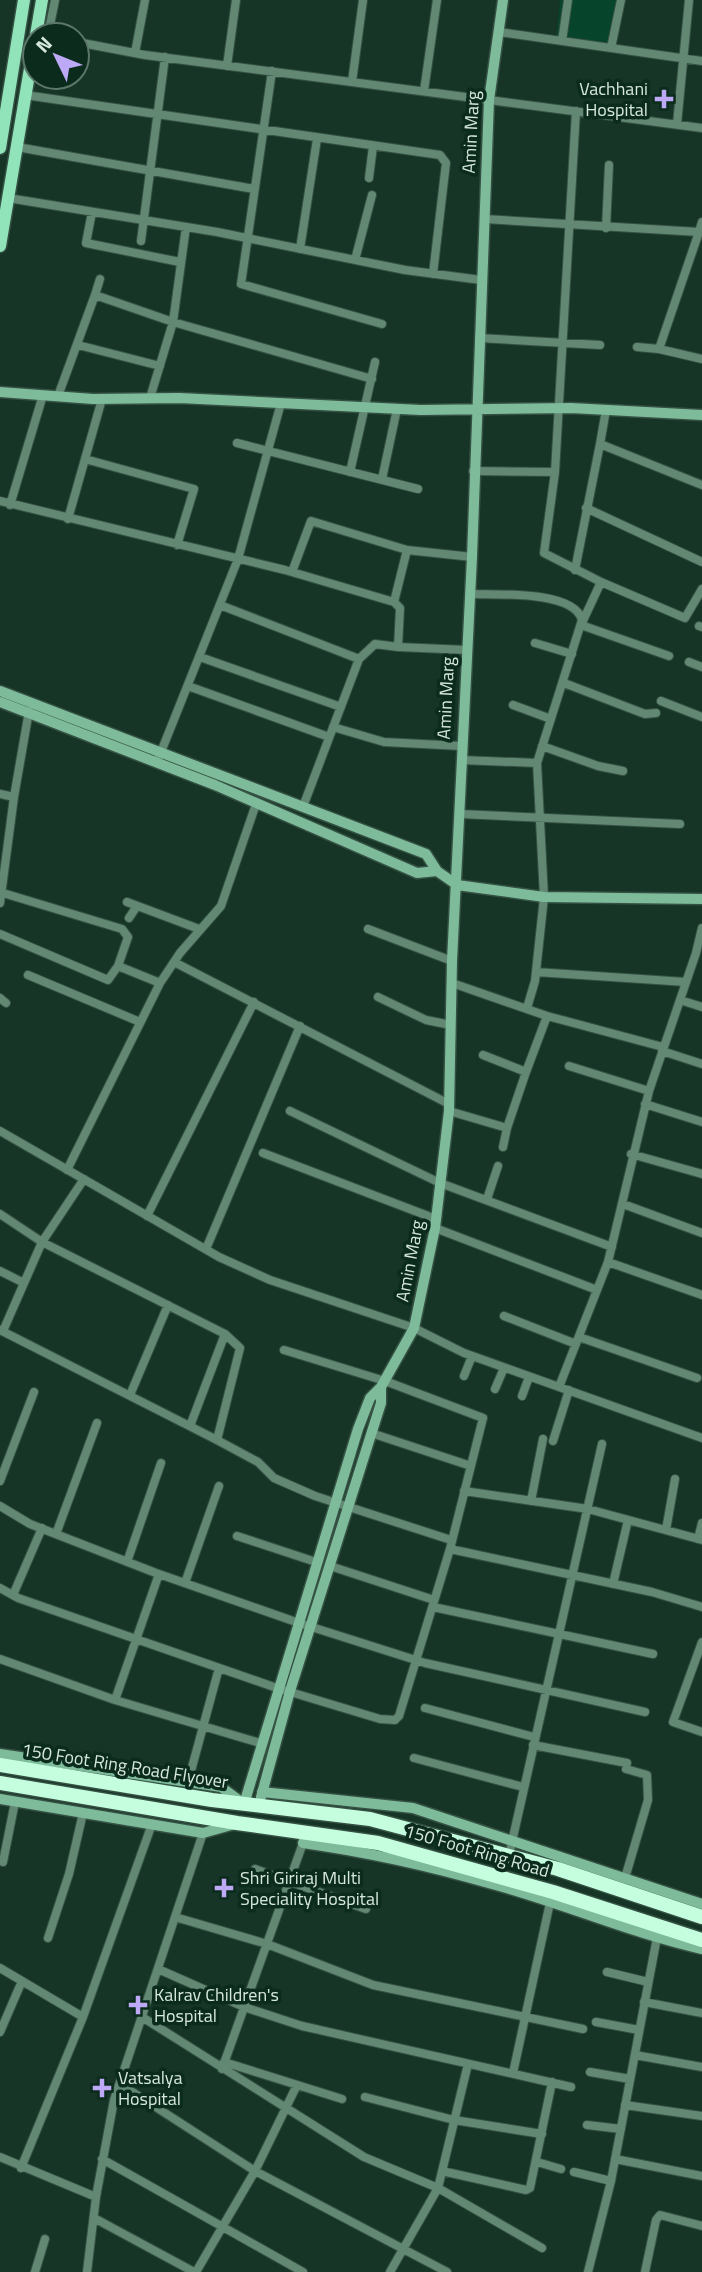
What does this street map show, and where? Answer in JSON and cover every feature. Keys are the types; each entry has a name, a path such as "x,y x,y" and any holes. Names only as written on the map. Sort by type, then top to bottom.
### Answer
{"highway":[{"name":"150 Foot Ring Road Flyover","path":"0,1765 186,1789 244,1804"},
{"name":"150 Foot Ring Road Flyover","path":"0,1783 237,1823"},
{"name":"150 Foot Ring Road","path":"244,1804 261,1799 370,1819 509,1855 702,1917"},
{"name":"150 Foot Ring Road","path":"237,1823 305,1838 379,1843 658,1933 702,1940"}],"main road":[{"path":"0,146 24,0"},
{"path":"38,21 42,0"},
{"name":"Amin Marg","path":"261,1799 290,1691 316,1562 334,1501 370,1398 383,1384 414,1328 436,1223 449,1108 452,961 472,557 473,471 489,100 503,0"},
{"path":"0,246 26,91"},
{"path":"0,392 102,399 150,398 397,409 560,408 702,415"},
{"path":"0,691 159,758 256,804 417,873 437,871"},
{"path":"0,702 426,854 437,871 457,885 544,897 702,900"},
{"name":"Amin Marg","path":"244,1804 277,1688 330,1566 381,1403 383,1384"},
{"path":"0,1754 186,1789"},
{"path":"0,1799 203,1833 237,1823"},
{"path":"261,1799 401,1805 702,1904"},
{"path":"658,1933 702,1949"}],"street":[{"path":"51,21 55,0"},
{"path":"135,53 145,0"},
{"path":"227,65 236,0"},
{"path":"352,82 363,0"},
{"path":"424,91 437,0"},
{"path":"562,41 568,0"},
{"path":"611,48 621,0"},
{"path":"677,124 688,0"},
{"path":"499,32 702,61"},
{"path":"91,45 135,53 702,128"},
{"path":"141,241 165,57"},
{"path":"272,71 241,284 383,324"},
{"path":"25,94 445,157 433,274"},
{"path":"576,111 560,408 544,553 601,582 685,618 702,589"},
{"path":"300,249 317,139"},
{"path":"369,178 373,146"},
{"path":"17,147 254,188"},
{"path":"606,228 610,165"},
{"path":"355,260 372,195"},
{"path":"8,198 186,227 433,274 481,280"},
{"path":"92,212 86,243 180,262"},
{"path":"484,219 699,232"},
{"path":"659,349 702,222"},
{"path":"150,398 173,323 186,227"},
{"path":"58,396 100,279"},
{"path":"95,295 173,323 372,379"},
{"path":"479,338 600,345"},
{"path":"78,345 160,366"},
{"path":"637,347 702,359"},
{"path":"350,472 375,362"},
{"path":"10,505 43,395"},
{"path":"68,519 102,399"},
{"path":"159,758 238,559 281,403"},
{"path":"382,479 397,409"},
{"path":"575,570 606,410"},
{"path":"237,443 418,489"},
{"path":"600,444 702,485"},
{"path":"85,459 194,489 177,545"},
{"path":"473,471 555,472"},
{"path":"0,501 292,572 394,603 400,608 401,614 398,647"},
{"path":"586,508 702,562"},
{"path":"292,572 311,521 407,551 472,557"},
{"path":"394,603 407,551"},
{"path":"527,1008 536,972 544,897 537,763 581,625 601,582"},
{"path":"470,594 526,596 559,601 580,613 581,625"},
{"path":"220,605 359,659"},
{"path":"581,625 669,656"},
{"path":"535,643 572,654"},
{"path":"304,804 359,659 375,644 467,650"},
{"path":"200,657 341,707"},
{"path":"689,662 702,667"},
{"path":"564,683 645,714 656,713"},
{"path":"188,686 329,737"},
{"path":"661,701 702,717"},
{"path":"513,705 551,719"},
{"path":"0,903 29,711"},
{"path":"333,727 384,743 461,746"},
{"path":"542,746 598,766 623,771"},
{"path":"461,760 537,763"},
{"path":"0,794 14,797"},
{"path":"68,1170 160,983 199,929 220,906 256,804"},
{"path":"460,814 540,820 680,824"},
{"path":"0,934 99,979 108,980 118,966 128,937 122,929 3,893"},
{"path":"127,902 199,929"},
{"path":"129,918 137,906"},
{"path":"559,1387 608,1262 623,1205 631,1154 645,1104 686,982 699,954 702,928"},
{"path":"368,929 452,961"},
{"path":"174,962 300,1026 449,1108 507,1128"},
{"path":"118,966 160,983"},
{"path":"536,972 686,982"},
{"path":"28,975 141,1023"},
{"path":"452,983 547,1016 663,1049 702,1064"},
{"path":"378,997 418,1017 451,1025"},
{"path":"680,1000 702,1007"},
{"path":"147,1216 254,1002"},
{"path":"503,1147 507,1128 547,1016"},
{"path":"206,1249 300,1026"},
{"path":"484,1055 526,1072"},
{"path":"569,1066 649,1091"},
{"path":"645,1104 702,1122"},
{"path":"290,1111 440,1183 612,1247"},
{"path":"0,1131 206,1249 270,1280 414,1328 471,1358 702,1437"},
{"path":"263,1153 597,1290"},
{"path":"631,1154 702,1174"},
{"path":"487,1199 498,1166"},
{"path":"84,1179 42,1242 1,1330 258,1462 274,1478 348,1506 452,1540"},
{"path":"623,1205 702,1233"},
{"path":"0,1214 42,1242 225,1334 240,1348 217,1440"},
{"path":"608,1262 702,1296"},
{"path":"0,1271 24,1283"},
{"path":"130,1395 168,1305"},
{"path":"504,1316 697,1378"},
{"path":"190,1426 225,1334"},
{"path":"0,1588 13,1595 277,1688 380,1719 395,1720 399,1716 450,1549 484,1418 284,1350"},
{"path":"464,1376 471,1358"},
{"path":"495,1389 503,1369"},
{"path":"522,1396 529,1378"},
{"path":"553,1441 569,1391"},
{"path":"0,1481 34,1392"},
{"path":"56,1534 97,1423"},
{"path":"370,1433 471,1466"},
{"path":"531,1501 543,1439"},
{"path":"509,1855 602,1444"},
{"path":"127,1562 161,1463"},
{"path":"666,1530 675,1479"},
{"path":"185,1583 219,1486"},
{"path":"464,1491 588,1509 700,1539 702,1523"},
{"path":"0,1506 42,1528 127,1562 304,1625 416,1660 545,1692 645,1712"},
{"path":"613,1584 628,1520"},
{"path":"13,1595 42,1528"},
{"path":"237,1535 316,1562"},
{"path":"450,1549 613,1584 702,1607"},
{"path":"330,1566 433,1604 653,1654"},
{"path":"115,1700 159,1574"},
{"path":"702,1642 698,1669 673,1722 702,1732"},
{"path":"0,1659 115,1700 260,1744"},
{"path":"186,1789 201,1726 219,1668"},
{"path":"425,1708 626,1766 647,1775 648,1800 625,1878"},
{"path":"414,1758 523,1787"},
{"path":"3,1863 15,1802"},
{"path":"48,1938 69,1874 83,1813"},
{"path":"21,2168 83,2017 152,1824"},
{"path":"87,2272 102,2159 120,2084 203,1833"},
{"path":"223,2065 305,1838"},
{"path":"255,1870 366,1909"},
{"path":"513,2073 551,1898"},
{"path":"175,1917 267,1944 373,1985 525,2019 583,2029"},
{"path":"588,2272 611,2181 658,1933"},
{"path":"0,1968 83,2017"},
{"path":"158,1969 244,2007 302,2026 571,2087"},
{"path":"607,1972 648,1982"},
{"path":"1,2028 22,1981"},
{"path":"645,2002 702,2013"},
{"path":"142,2017 223,2065 285,2110 363,2157 438,2188 542,2248"},
{"path":"596,2022 639,2029"},
{"path":"635,2055 702,2067"},
{"path":"390,2272 401,2248 438,2188 468,2064"},
{"path":"223,2065 342,2099"},
{"path":"590,2073 630,2079"},
{"path":"442,2171 526,2190 533,2181 552,2082"},
{"path":"120,2084 255,2171 447,2272"},
{"path":"94,2218 195,2272 255,2171 297,2085"},
{"path":"365,2097 454,2120 542,2134"},
{"path":"625,2105 702,2116"},
{"path":"587,2125 621,2129"},
{"path":"0,2157 96,2197"},
{"path":"102,2159 303,2272"},
{"path":"615,2159 702,2176"},
{"path":"537,2162 561,2169"},
{"path":"574,2172 611,2181"},
{"path":"645,2272 656,2220 660,2215 702,2226"},
{"path":"34,2272 46,2239"}],"green space":[{"path":"560,0 621,0 611,48 556,40"}],"place":[{"name":"Vachhani Hospital","path":"664,99"},
{"name":"Shri Giriraj Multi Speciality Hospital","path":"224,1888"},
{"name":"Kalrav Children's Hospital","path":"138,2005"},
{"name":"Vatsalya Hospital","path":"102,2088"}]}
